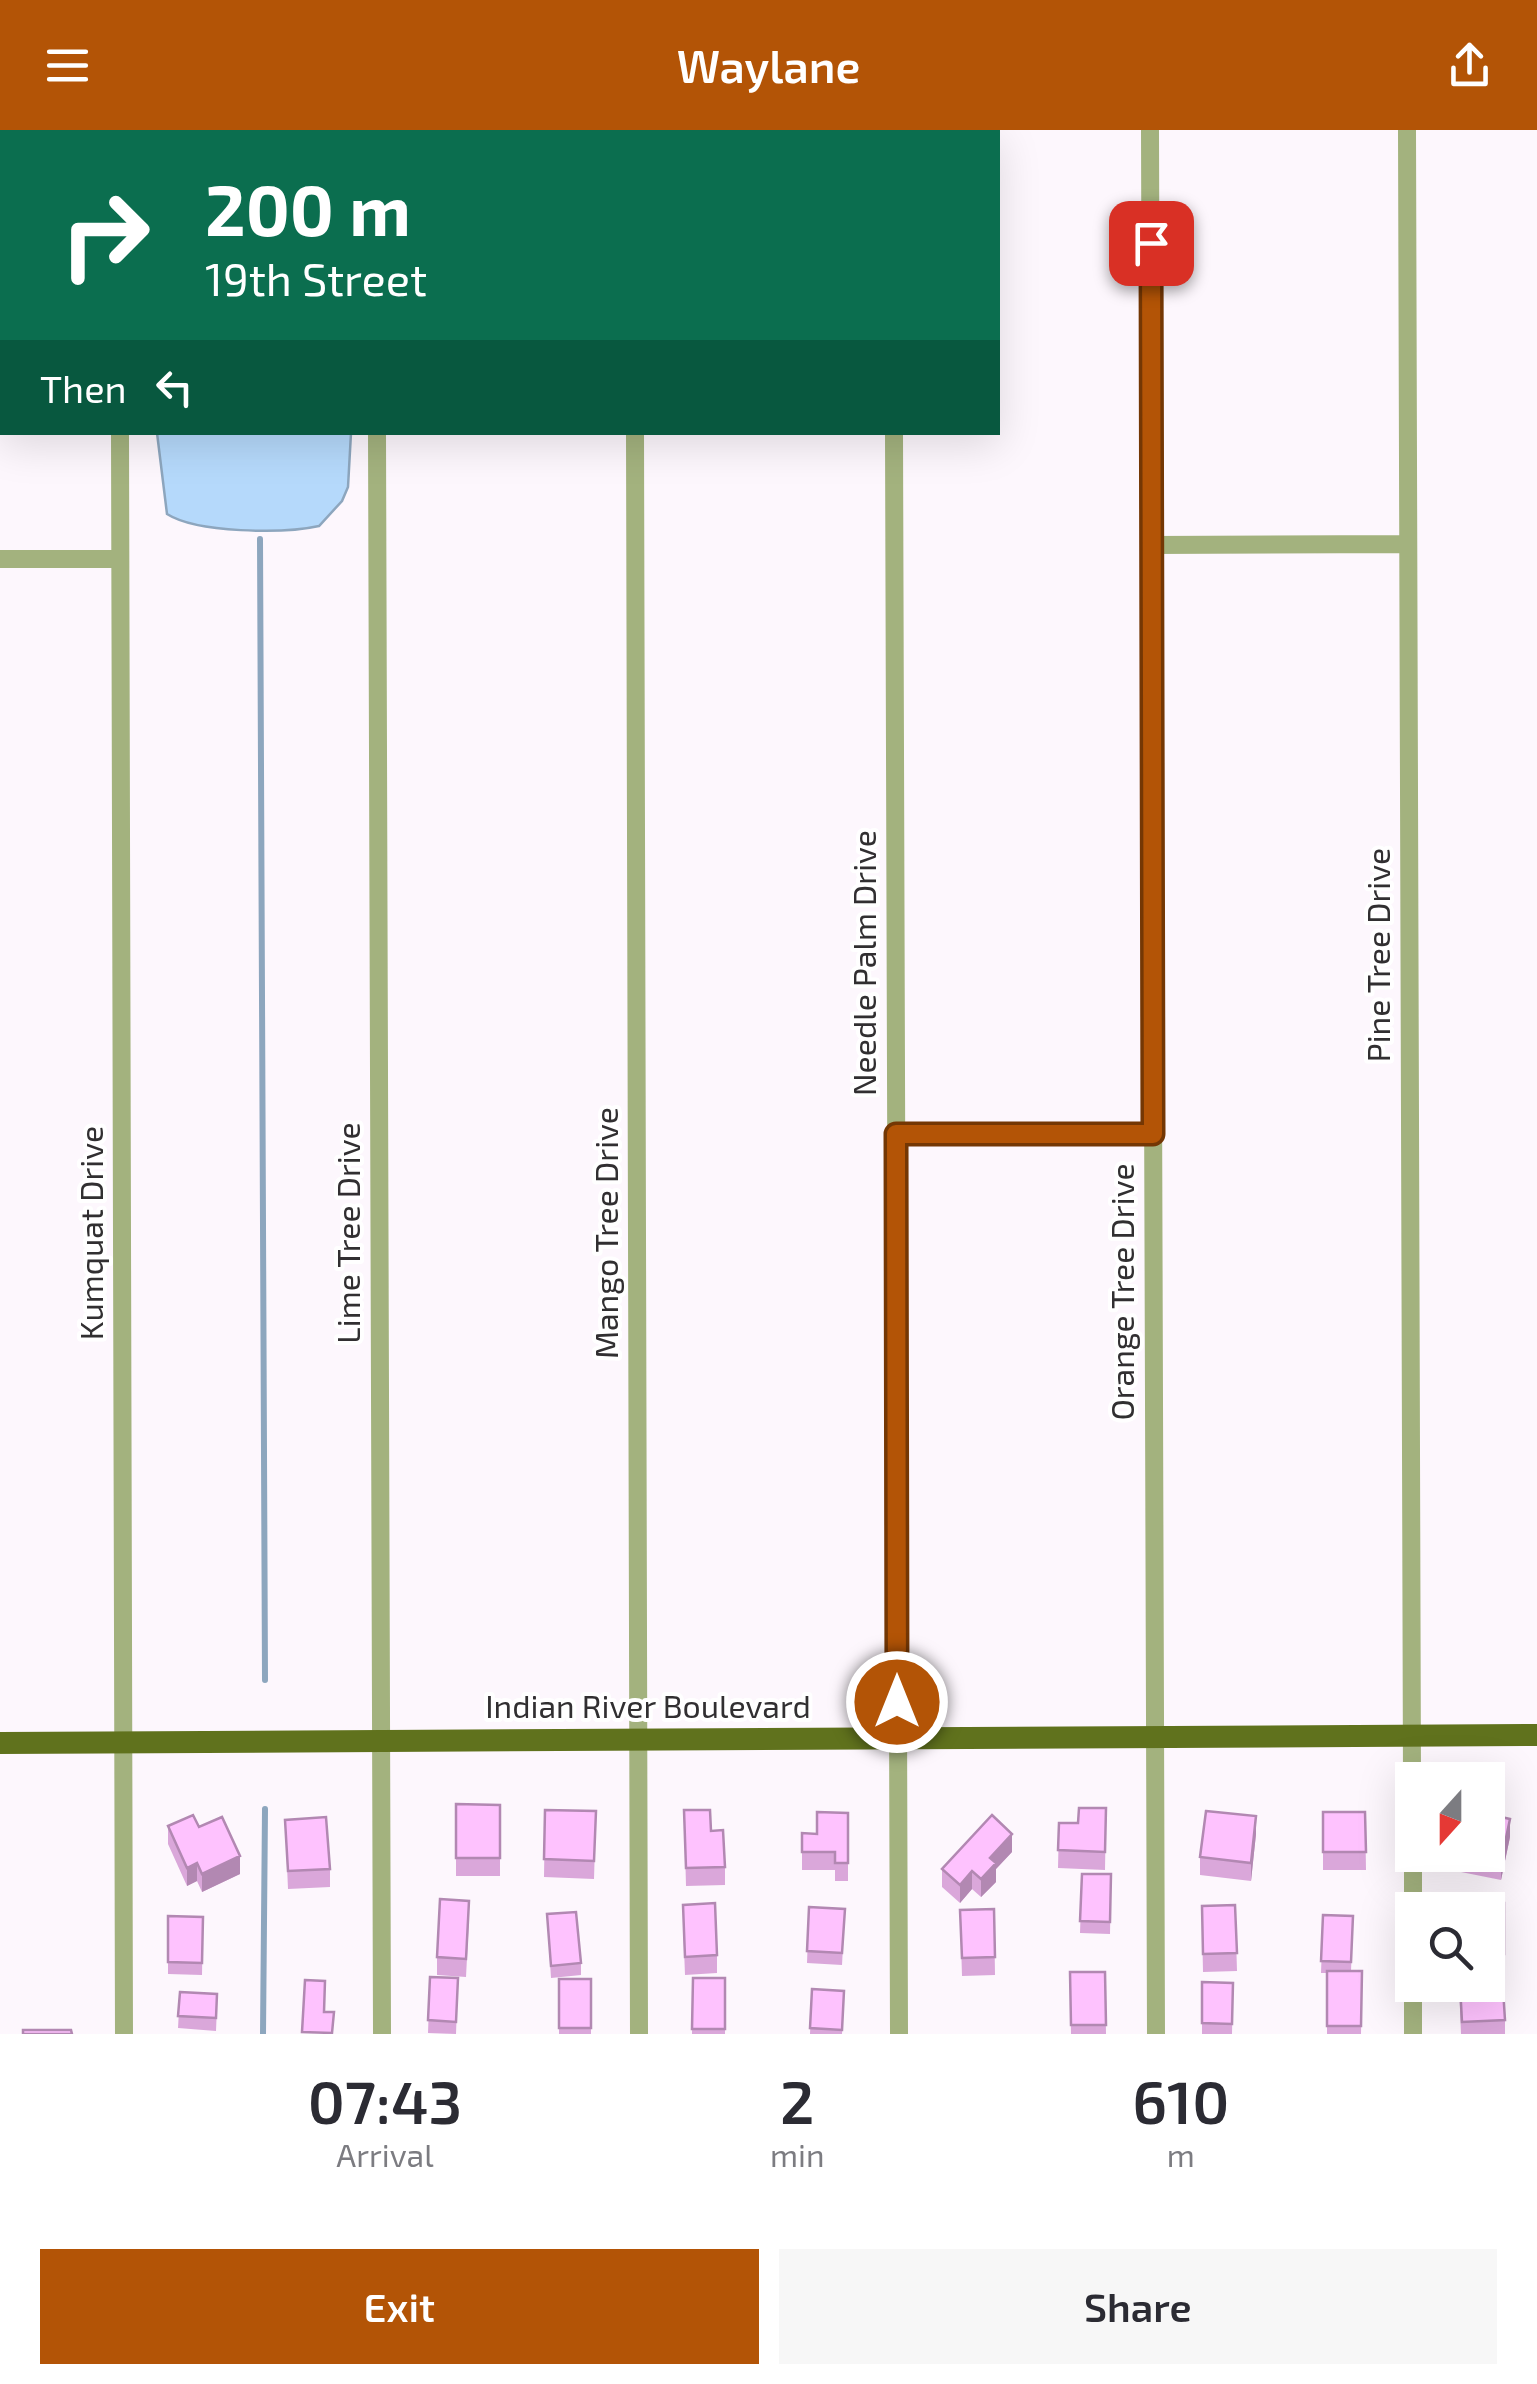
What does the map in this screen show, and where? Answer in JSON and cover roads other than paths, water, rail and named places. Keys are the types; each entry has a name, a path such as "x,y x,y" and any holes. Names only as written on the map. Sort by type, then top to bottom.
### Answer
{"main road":[{"name":"Indian River Boulevard","path":"0,1743 1537,1736"}],"street":[{"name":"Orange Tree Drive","path":"1150,130 1156,2034"},
{"name":"Pine Tree Drive","path":"1407,130 1412,1762"},
{"name":"Kumquat Drive","path":"120,435 124,2034"},
{"name":"Lime Tree Drive","path":"377,435 382,2034"},
{"name":"Mango Tree Drive","path":"636,435 639,2034"},
{"name":"Needle Palm Drive","path":"894,435 899,2034"},
{"path":"1152,545 1408,544"},
{"path":"0,559 120,559"},
{"path":"896,1134 1153,1134"},
{"path":"1413,2002 1413,2034"}],"water":[{"path":"157,435 351,435 348,487 342,501 319,526 241,530 198,525 167,514"}],"waterway":[{"path":"260,539 265,1680"},
{"path":"263,2034 265,1809"}]}
